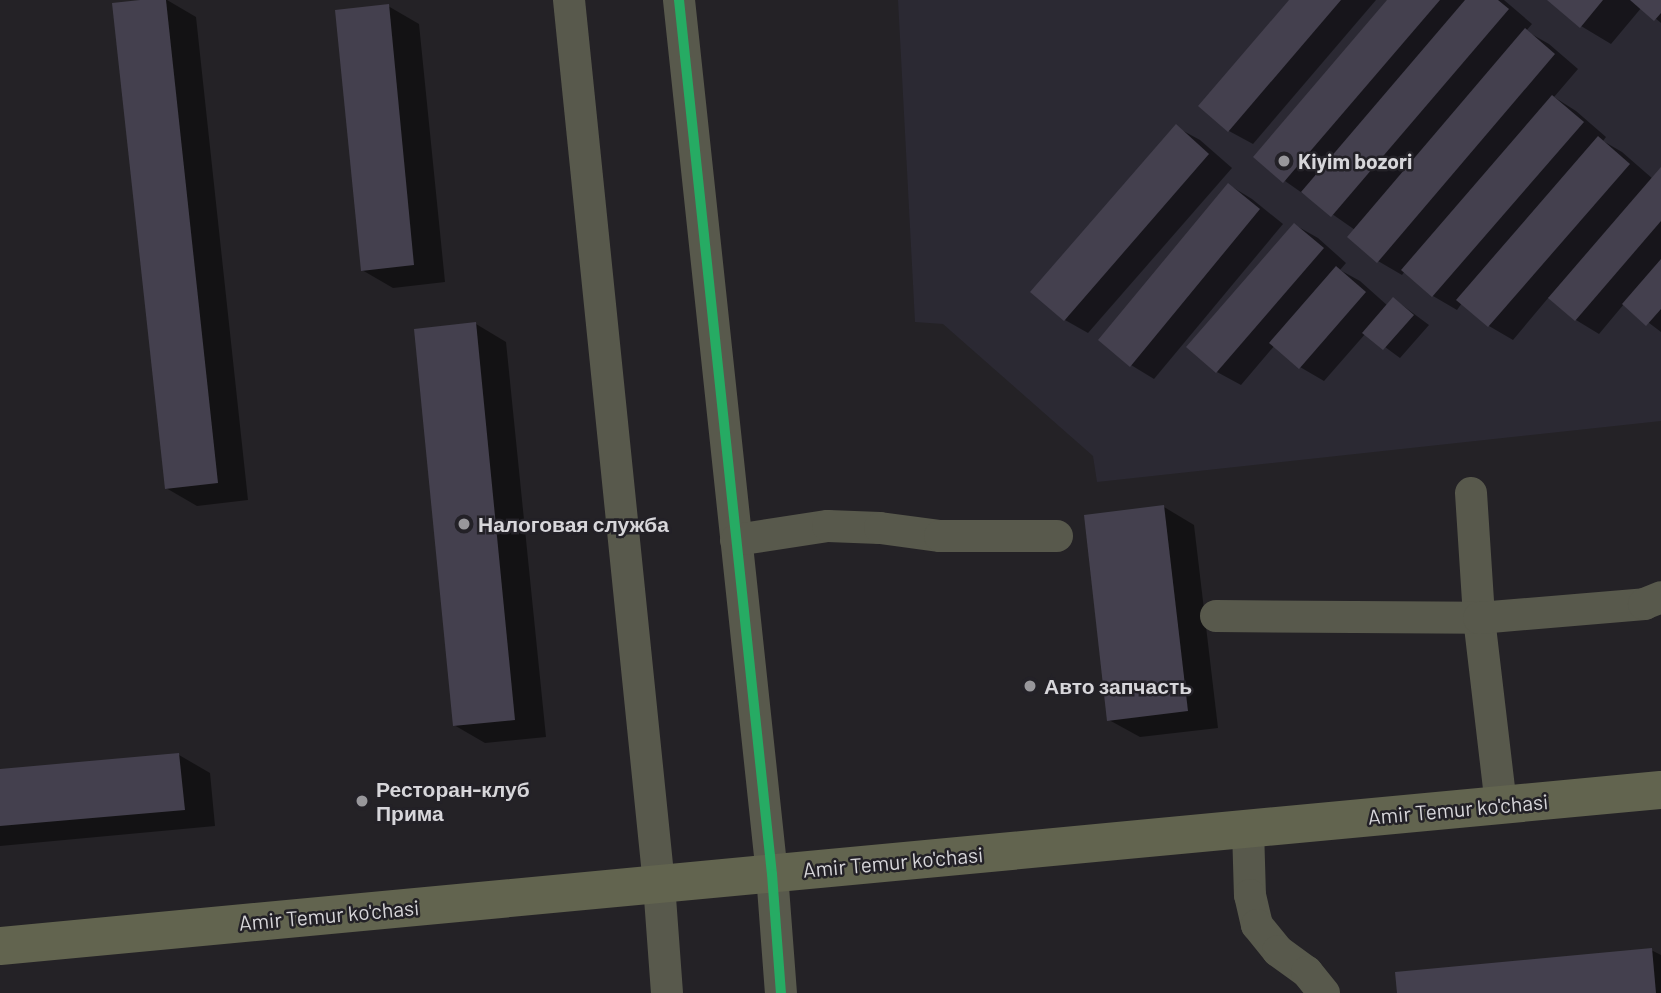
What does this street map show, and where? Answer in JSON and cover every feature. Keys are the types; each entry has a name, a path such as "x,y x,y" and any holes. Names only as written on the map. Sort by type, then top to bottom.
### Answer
{"main road":[{"name":"Amir Temur ko'chasi","path":"0,946 1661,790"}],"street":[{"path":"569,0 659,884 667,993"},
{"path":"679,0 772,874 781,993"},
{"path":"1471,492 1479,618 1501,805"},
{"path":"736,540 828,526 880,528 940,536 1058,536"},
{"path":"1216,616 1479,618 1644,604 1661,597"},
{"path":"1248,829 1250,895 1257,925 1278,951 1307,972 1324,993"}],"shaded area":[{"name":"Kiyim bozori","path":"898,0 1661,0 1661,421 1097,482 1093,456 943,324 915,322"}],"building":[{"path":"166,0 218,483 165,489 112,3"},
{"path":"1289,0 1341,0 1228,132 1198,106"},
{"path":"1387,0 1440,0 1283,183 1253,157"},
{"path":"1465,0 1498,0 1509,9 1331,217 1301,192"},
{"path":"1547,0 1603,0 1580,28"},
{"path":"1630,0 1661,0 1661,13 1654,21"},
{"path":"389,4 414,265 361,271 335,10"},
{"path":"1525,28 1555,54 1377,263 1347,237"},
{"path":"1552,95 1584,122 1432,297 1401,270"},
{"path":"1176,124 1209,154 1064,321 1030,292"},
{"path":"1598,136 1630,164 1488,327 1456,300"},
{"path":"1661,167 1661,221 1575,321 1548,298"},
{"path":"1228,183 1260,209 1130,367 1098,340"},
{"path":"1294,223 1324,248 1216,373 1186,347"},
{"path":"1661,259 1661,309 1646,326 1622,304"},
{"path":"1336,266 1366,292 1299,369 1269,343"},
{"path":"1393,297 1414,315 1383,350 1362,333"},
{"path":"476,322 515,720 453,726 414,329"},
{"path":"1164,505 1188,711 1107,721 1084,515"},
{"path":"179,753 185,810 0,826 0,769"},
{"path":"1652,948 1656,993 1397,993 1395,972"}],"cycle path":[{"path":"679,0 772,874 781,993"}],"place":[{"name":"Kiyim bozori","path":"1284,161"},
{"name":"Налоговая служба","path":"464,524"},
{"name":"Авто запчасть","path":"1030,686"},
{"name":"Ресторан-клуб Прима","path":"362,801"}]}
